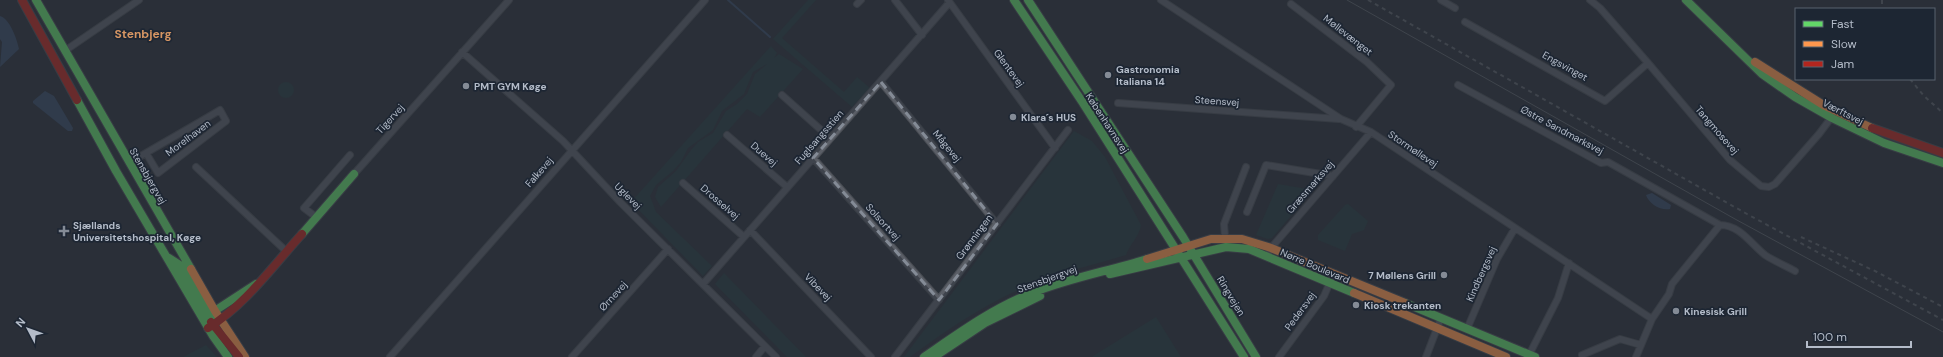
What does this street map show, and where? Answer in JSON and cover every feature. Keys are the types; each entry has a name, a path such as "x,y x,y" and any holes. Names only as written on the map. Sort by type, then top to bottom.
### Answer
{"street":[{"name":"Stensbjergvej","path":"22,0 116,171 168,257 238,357"},
{"name":"Stensbjergvej","path":"36,0 66,50 129,163 214,324 228,357"},
{"path":"57,63 66,50 139,0"},
{"name":"Tigervej","path":"214,324 250,296 262,279 286,251 509,0"},
{"name":"Falkevej","path":"390,357 571,150 705,0"},
{"path":"895,0 922,35"},
{"name":"Københavnsvej","path":"1014,0 1087,110 1181,258"},
{"name":"Københavnsvej","path":"1028,0 1189,246"},
{"name":"Stormøllevej","path":"1160,0 1341,119 1356,127 1371,132 1652,319"},
{"path":"1441,0 1455,8"},
{"name":"Tangmosevej","path":"1590,0 1600,8 1730,160 1763,187 1771,187 1776,184 1833,115"},
{"name":"Værftsvej","path":"1686,0 1747,57 1833,115 1884,143 1943,163"},
{"name":"Fuglsangsstien","path":"703,284 922,35 948,1"},
{"name":"Glentevej","path":"948,1 1054,148"},
{"name":"Møllevænget","path":"1291,4 1367,62 1391,85 1356,127"},
{"name":"Engsvinget","path":"1465,22 1605,100 1648,63"},
{"path":"50,51 66,50"},
{"name":"Uglevej","path":"462,52 571,150 776,357"},
{"name":"Mågevej","path":"881,82 997,224"},
{"name":"Østre Sandmarksvej","path":"1458,85 1601,163 1608,162 1720,225 1728,225 1750,239 1765,255 1795,271"},
{"path":"782,95 830,138"},
{"name":"Steensvej","path":"1118,103 1341,119"},
{"path":"1316,118 1319,105"},
{"name":"Morelhaven","path":"129,163 146,153 220,110 226,121 158,173 146,153"},
{"name":"Værftsvej","path":"1833,115 1887,136 1943,153"},
{"name":"Grønningen","path":"895,357 1068,130"},
{"name":"Græsmarksvej","path":"1267,257 1271,248 1371,132"},
{"name":"Duevej","path":"727,135 787,187"},
{"path":"316,217 304,208 350,155"},
{"name":"Solsortvej","path":"813,158 939,300"},
{"path":"1247,212 1266,165 1333,176"},
{"path":"196,168 286,251"},
{"path":"1225,237 1224,224 1246,168"},
{"name":"Drosselvej","path":"683,183 744,237"},
{"path":"1636,357 1652,319 1669,294 1672,284 1720,225"},
{"name":"Kindbergsvej","path":"1467,329 1497,259 1515,228"},
{"name":"Vibevej","path":"750,230 871,357"},
{"name":"Nørre Boulevard","path":"1189,246 1225,237 1242,238 1334,273 1532,356"},
{"name":"Stensbjergvej","path":"924,357 982,317 1031,293 1068,280 1189,246"},
{"name":"Ringvejen","path":"1189,246 1256,357"},
{"name":"Nørre Boulevard","path":"1181,258 1226,248 1237,247 1249,249 1506,357"},
{"name":"Ørnevej","path":"572,357 668,249"},
{"name":"Stensbjergvej","path":"934,357 985,323 1033,298 1100,277 1181,258"},
{"name":"Ringvejen","path":"1181,258 1244,357"},
{"path":"1532,356 1558,298 1569,263"},
{"name":"Pedersvej","path":"1279,357 1324,296 1334,273"},
{"name":"Tigervej","path":"209,315 262,279"},
{"path":"1426,357 1441,318"},
{"name":"Stensbjergvej","path":"214,324 245,357"},
{"path":"1582,355 1620,339 1641,345"},
{"path":"756,357 765,346"}],"highlighted area":[{"path":"881,82 997,224 939,300 813,158"}],"green space":[{"path":"808,0 816,0 782,38 844,92 857,77 870,88 852,107 773,39"},
{"path":"771,46 777,53 774,58 779,54 803,69 760,117 747,109 661,207 655,197 658,187 676,171 698,142 713,133 726,111 737,104 747,94 755,74 767,64 753,72 744,94 722,111 713,130 688,148 681,162 673,171 656,185 650,196 656,212 712,266 703,276 631,202"},
{"path":"286,82 292,84 294,90 292,96 286,98 280,96 278,90 280,84"},
{"path":"1074,131 1092,141 1105,157 1141,225 1126,255 1031,284 994,302 959,322 910,357 904,357"},
{"path":"1278,184 1313,190 1272,238 1268,239 1256,235"},
{"path":"1348,204 1368,221 1364,230 1352,234 1345,251 1318,240 1318,235 1345,205"},
{"path":"724,273 806,357 787,357 715,284"},
{"path":"1156,317 1181,357 1093,357 1093,356"},
{"path":"206,345 217,357 183,357"}],"water":[{"path":"0,16 10,25 19,49 0,67 2,42 0,39"},
{"path":"45,91 54,96 73,128 72,131 68,131 33,103 33,101"},
{"path":"1652,193 1671,205 1670,209 1659,208 1653,204 1646,195"}],"waterway":[{"path":"728,0 770,37"}],"tram line":[{"path":"1347,0 1735,219 1943,332"}],"railway":[{"path":"1368,0 1747,214 1943,320"},
{"path":"1882,0 1882,8"},
{"path":"1911,80 1924,96 1943,113"},
{"path":"1801,237 1877,272 1943,307"}],"traffic: fast":[{"path":"36,0 191,269"},
{"path":"1014,0 1083,103 1244,357"},
{"path":"1028,0 1183,237 1256,357"},
{"path":"1686,0 1762,74 1795,97 1832,118 1884,143 1943,163"},
{"path":"77,100 116,171 213,336 228,357"},
{"path":"302,234 354,174"},
{"path":"1110,274 1226,247 1249,249 1354,293"},
{"path":"169,258 180,265 209,315 220,320"},
{"path":"924,357 976,322 1018,299 1060,283 1147,259"},
{"path":"210,314 256,284"},
{"path":"934,357 985,323 1040,296"},
{"path":"1405,303 1535,357"}],"traffic: slow":[{"path":"1755,62 1825,106 1872,128"},
{"path":"1147,259 1211,239 1242,239 1271,248 1405,303"},
{"path":"191,269 215,311 245,357"},
{"path":"1354,293 1506,357"}],"traffic: jam":[{"path":"22,0 77,100"},
{"path":"1872,128 1943,153"},
{"path":"208,328 247,296 302,234"},
{"path":"211,322 239,357"}],"place":[{"name":"Gastronomia Italiana 14","path":"1108,75"},
{"name":"PMT GYM Køge","path":"466,86"},
{"name":"Klara´s HUS","path":"1013,117"},
{"name":"Sjællands Universitetshospital, Køge","path":"64,231"},
{"name":"7 Møllens Grill","path":"1444,275"},
{"name":"Kiosk trekanten","path":"1356,305"},
{"name":"Kinesisk Grill","path":"1676,311"}],"district":[{"name":"Stenbjerg","path":"143,34"}]}
